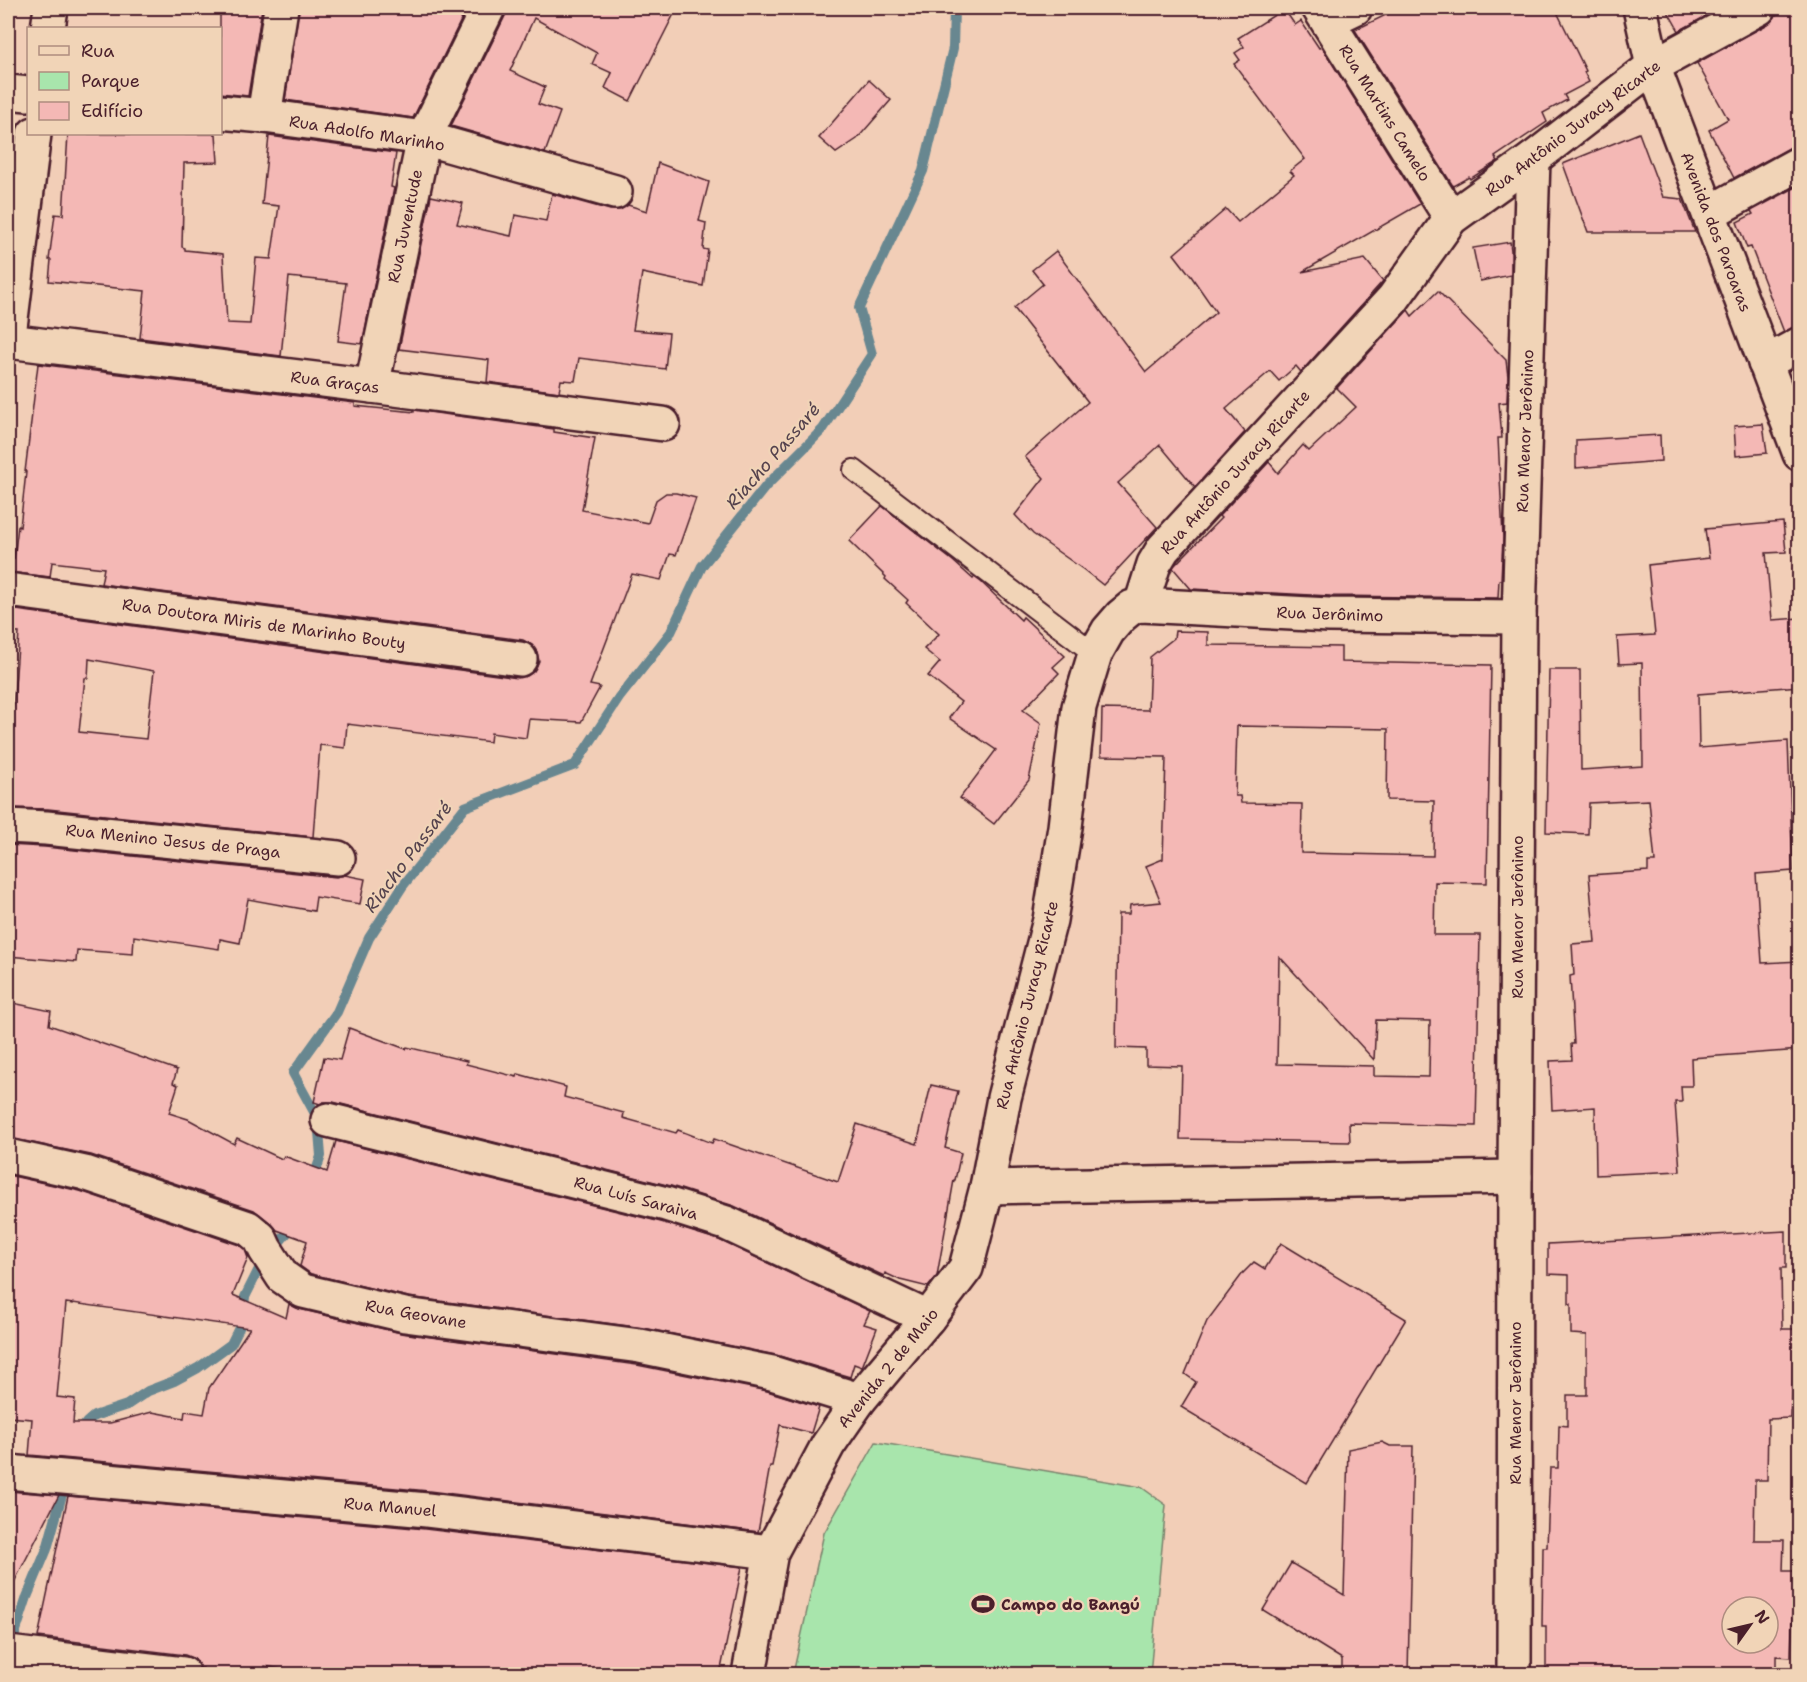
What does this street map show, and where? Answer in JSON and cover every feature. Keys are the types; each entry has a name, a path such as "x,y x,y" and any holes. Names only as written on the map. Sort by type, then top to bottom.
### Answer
{"street":[{"path":"48,27 51,8"},
{"path":"264,116 281,8"},
{"name":"Rua Juventude","path":"372,386 424,138 488,8"},
{"name":"Avenida dos Paroaras","path":"1640,8 1653,66 1800,454"},
{"name":"Rua Antônio Juracy Ricarte","path":"966,1268 987,1187 1004,1098 1050,920 1065,827 1079,706 1095,654 1114,621 1132,607 1141,605 1154,564 1163,549 1393,299 1451,218 1533,159 1653,66 1760,8"},
{"name":"Rua Martins Camelo","path":"1334,12 1451,218"},
{"path":"8,92 27,94"},
{"name":"Rua Adolfo Marinho","path":"222,112 424,138 615,192"},
{"path":"8,342 34,135"},
{"name":"Rua Menor Jerônimo","path":"1514,1674 1515,1178 1520,616 1533,159"},
{"path":"1709,213 1800,163"},
{"name":"Rua Graças","path":"8,342 663,424"},
{"path":"1765,363 1800,344"},
{"name":"Rua Doutora Miris de Marinho Bouty","path":"8,590 520,659"},
{"name":"Rua Jerônimo","path":"1141,605 1329,615 1520,616"},
{"name":"Rua Menino Jesus de Praga","path":"8,826 338,858"},
{"name":"Rua Luís Saraiva","path":"328,1120 666,1204 726,1223 928,1318"},
{"name":"Rua Geovane","path":"8,1156 85,1173 248,1228 260,1238 283,1277 303,1291 405,1315 640,1346 772,1373 859,1400"},
{"path":"987,1187 1515,1178"},
{"name":"Avenida 2 de Maio","path":"749,1674 771,1552 828,1445 859,1400 928,1318 966,1268"},
{"name":"Rua Manuel","path":"20,1473 427,1510 771,1552"},
{"path":"21,1655 183,1674"}],"lane":[{"path":"854,470 1095,654"}],"green space":[{"name":"Campo do Bangú","path":"876,1442 1141,1487 1166,1505 1150,1674 793,1674 824,1533"}],"building":[{"path":"220,8 262,8 248,96 222,93 222,27 220,27"},
{"path":"299,8 467,8 413,118 285,100"},
{"path":"507,8 677,8 630,101 605,88 612,73 592,64 597,53 534,18 510,71 545,87 538,104 560,112 545,153 451,126"},
{"path":"1400,8 1555,8 1586,71 1584,72 1589,82 1564,95 1567,100 1543,113 1547,122 1495,157 1498,161 1470,179 1469,177 1453,186 1355,30"},
{"path":"1666,8 1721,8 1679,31"},
{"path":"1778,8 1800,8 1800,144 1734,178 1709,130 1728,119 1697,63 1768,24 1775,17"},
{"path":"1284,9 1295,25 1301,21 1319,48 1322,47 1420,204 1302,272 1365,259 1383,281 1301,372 1296,366 1279,381 1270,371 1226,409 1245,432 1195,487 1160,445 1118,483 1157,527 1103,585 1033,534 1015,515 1044,478 1025,457 1088,402 1014,308 1043,284 1032,270 1056,251 1146,372 1216,312 1174,254 1226,209 1238,222 1294,175 1290,171 1305,159 1234,64 1240,60 1235,53 1244,47 1238,38"},
{"path":"869,80 891,100 857,139 836,153 819,138"},
{"path":"1639,133 1663,197 1682,199 1695,232 1588,232 1563,164"},
{"path":"68,135 216,135 218,162 184,163 182,247 185,250 223,254 227,323 250,324 256,258 271,259 279,206 262,204 269,136 396,153 391,187 394,188 362,344 338,341 346,283 289,277 281,356 140,338 145,291 49,281 51,260 49,260 55,214 63,215"},
{"path":"658,163 709,182 699,221 706,223 703,249 708,250 703,286 642,273 633,330 669,333 665,369 579,358 575,381 561,380 559,392 487,382 489,360 399,349 431,196 463,203 457,224 511,236 515,215 546,221 552,194 610,210 620,210 628,205 647,211"},
{"path":"1800,185 1800,325 1784,332 1751,247 1747,248 1737,222 1753,214 1751,211"},
{"path":"1510,242 1511,275 1480,281 1473,248"},
{"path":"1438,291 1506,360 1507,402 1499,403 1502,438 1498,438 1503,537 1498,598 1330,596 1191,589 1173,568 1174,566 1221,518 1219,516 1269,462 1278,473 1303,445 1309,451 1356,407 1337,388 1408,310 1412,316"},
{"path":"38,364 355,403 355,406 414,412 414,410 554,429 554,432 595,438 582,510 648,523 656,500 666,493 696,498 676,555 670,554 661,580 632,574 590,685 600,687 581,722 529,719 526,738 491,733 490,742 347,724 345,748 320,745 313,837 48,809 8,808 8,712 13,712 19,633 8,632 9,609 518,678 534,671 539,661 532,645 523,640 101,584 104,568 52,562 50,577 8,572 9,558 14,559 18,526 20,527","holes":["89,659 154,671 146,739 79,732"]},
{"path":"1763,424 1767,453 1736,456 1734,426"},
{"path":"1660,435 1661,461 1576,468 1576,440"},
{"path":"882,506 973,579 974,577 981,582 1021,620 1023,617 1065,656 1053,667 1059,673 1023,710 1041,723 1029,780 994,824 960,798 996,750 949,718 961,702 928,676 940,662 924,649 939,634 906,603 908,600 849,541"},
{"path":"1783,522 1786,552 1766,553 1772,620 1800,618 1800,686 1698,694 1699,748 1788,741 1793,871 1756,874 1762,963 1800,961 1800,994 1796,995 1800,1050 1691,1058 1692,1086 1681,1086 1682,1102 1675,1102 1680,1171 1596,1175 1595,1107 1552,1110 1550,1061 1572,1060 1571,1044 1574,1044 1570,976 1574,975 1572,944 1595,942 1589,875 1648,871 1648,862 1655,862 1649,800 1589,803 1588,834 1546,832 1549,670 1580,670 1581,770 1643,766 1642,663 1619,664 1617,637 1655,635 1648,565 1709,558 1705,529"},
{"path":"1175,631 1208,632 1208,645 1341,647 1341,662 1491,665 1487,883 1435,882 1434,935 1480,935 1476,1126 1349,1123 1350,1142 1180,1139 1182,1066 1146,1065 1146,1049 1116,1048 1118,914 1129,914 1130,905 1161,902 1146,866 1163,859 1166,757 1101,756 1102,709 1148,710 1150,657 1174,638","holes":["1237,726 1388,729 1387,800 1434,801 1433,856 1301,853 1302,804 1241,803 1240,796 1235,796","1279,956 1374,1060 1376,1020 1430,1021 1429,1077 1374,1076 1374,1066 1277,1064"]},
{"path":"8,845 336,877 345,875 365,879 360,904 316,897 314,911 248,899 240,943 220,939 219,949 134,936 133,954 77,950 76,962 8,956"},
{"path":"8,1002 51,1011 49,1025 177,1070 173,1083 178,1085 169,1113 188,1119 234,1144 237,1138 282,1159 284,1156 327,1172 336,1141 661,1222 719,1240 870,1311 864,1324 877,1328 862,1367 854,1364 850,1377 776,1355 644,1328 408,1297 311,1274 300,1266 307,1241 277,1230 254,1210 91,1155 8,1138"},
{"path":"349,1028 406,1049 407,1047 467,1061 466,1064 517,1077 518,1074 566,1087 564,1097 624,1113 623,1118 676,1133 678,1130 712,1143 714,1139 838,1182 857,1124 917,1144 931,1085 958,1091 945,1148 961,1153 937,1276 928,1287 900,1280 885,1273 884,1276 734,1206 671,1186 333,1102 320,1104 314,1102 324,1057 340,1060"},
{"path":"8,1175 80,1191 239,1245 245,1250 248,1258 233,1295 286,1318 289,1304 299,1309 401,1333 637,1365 767,1391 819,1407 811,1433 780,1425 758,1532 429,1491 29,1455 32,1419 8,1417","holes":["66,1303 73,1303 250,1328 209,1388 204,1414 185,1411 184,1418 152,1412 110,1423 73,1423 75,1399 57,1397"]},
{"path":"1786,1231 1786,1268 1781,1268 1782,1329 1799,1329 1798,1359 1794,1359 1791,1418 1768,1419 1767,1480 1755,1480 1754,1540 1784,1540 1783,1571 1794,1571 1791,1657 1776,1656 1776,1674 1546,1674 1546,1626 1542,1626 1543,1547 1547,1547 1550,1468 1558,1468 1559,1425 1567,1426 1567,1395 1587,1395 1587,1335 1571,1334 1569,1275 1548,1274 1548,1244"},
{"path":"1281,1243 1406,1319 1307,1483 1181,1407 1196,1382 1185,1374 1207,1321 1243,1273 1254,1262 1265,1269"},
{"path":"1382,1442 1390,1446 1413,1446 1408,1674 1342,1674 1342,1659 1263,1610 1291,1563 1344,1595 1348,1449"},
{"path":"8,1491 59,1495 8,1594"},
{"path":"68,1496 425,1529 742,1567 720,1674 311,1674 265,1666 263,1674 233,1674 203,1670 195,1659 185,1655 38,1637"}],"waterway":[{"name":"Riacho Passaré","path":"313,1180 321,1156 318,1119 293,1073 337,1012 369,938 402,887 465,807 575,765 619,698 671,632 702,566 766,486 823,429 872,354 859,308 923,171 953,48 954,8"},
{"name":"Riacho Passaré","path":"10,1649 27,1597 47,1549 79,1433 94,1416 127,1405 148,1391 174,1381 198,1368 231,1344 242,1322 245,1297 263,1261 288,1232 294,1221"}],"place":[{"name":"Campo do Bangú","path":"983,1604"}]}
